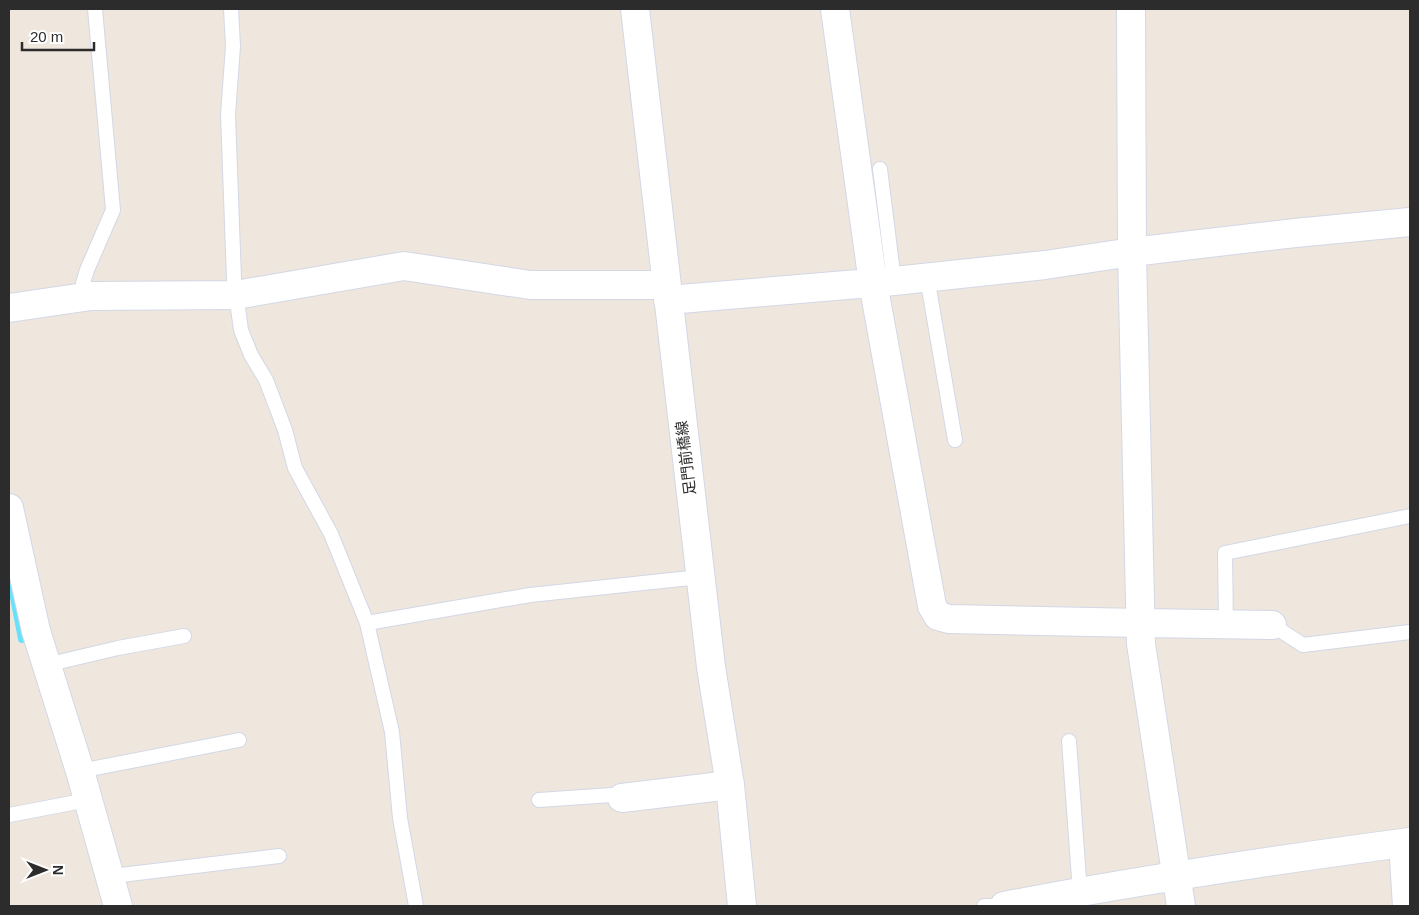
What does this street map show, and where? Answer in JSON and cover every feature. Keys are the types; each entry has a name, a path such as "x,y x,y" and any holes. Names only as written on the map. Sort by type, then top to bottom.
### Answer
{"street":[{"name":"足門前橋線","path":"635,9 700,577 711,667 730,786 742,906"},
{"path":"836,9 883,282 932,606 938,616 949,619 1272,625"},
{"path":"1131,9 1132,252 1141,644 1181,906"},
{"path":"9,308 82,297 236,295 404,266 530,285 667,292 883,282 1044,265 1132,252 1295,233 1410,222"},
{"path":"9,508 15,561 80,771 118,906"},
{"path":"622,798 730,786"},
{"path":"1004,906 1286,858 1407,842 1407,906"}],"lane":[{"path":"82,297 86,270 113,210 95,9"},
{"path":"232,9 233,46 228,115 234,279 240,330 251,355 266,380 285,430 295,468 331,534 367,623 392,732 400,818 416,906"},
{"path":"880,170 883,282"},
{"path":"927,277 955,440"},
{"path":"1226,625 1225,553 1410,516"},
{"path":"367,623 530,595 700,577"},
{"path":"1272,625 1303,645 1410,632"},
{"path":"46,665 118,648 184,636"},
{"path":"80,771 239,740"},
{"path":"1069,741 1080,892"},
{"path":"539,800 612,795 622,798"},
{"path":"9,815 72,803 87,798"},
{"path":"111,878 121,875 279,856"},
{"path":"984,906 997,906"}],"waterway":[{"path":"9,572 22,639"}]}
